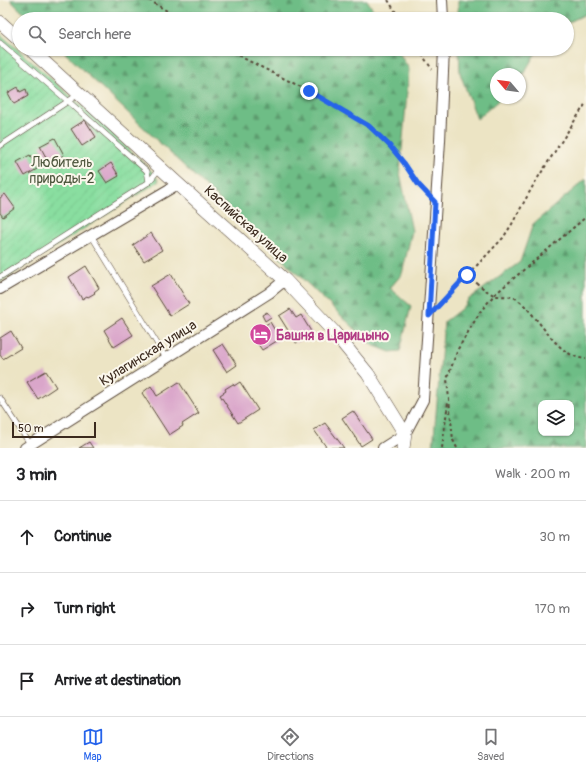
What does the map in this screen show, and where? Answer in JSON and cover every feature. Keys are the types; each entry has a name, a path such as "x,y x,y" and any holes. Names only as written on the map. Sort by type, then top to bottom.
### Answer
{"street":[{"path":"442,0 443,12"},
{"path":"0,22 12,33"},
{"name":"Каспийская улица","path":"36,56 74,98 160,168 285,280 333,331 368,374 406,434"},
{"path":"403,448 406,434 423,400 444,56"},
{"path":"0,289 178,184"},
{"name":"Кулагинская улица","path":"28,446 269,293 285,280"},
{"path":"383,448 406,434"}],"lane":[{"path":"0,43 12,52"},
{"path":"17,56 74,98 147,171 149,182"},
{"path":"0,146 74,98"},
{"path":"0,277 149,182 160,168"},
{"path":"91,235 166,358"},
{"path":"0,398 28,446"}],"path":[{"path":"149,0 169,12"},
{"path":"388,0 396,12"},
{"path":"240,56 309,91 369,126 389,145 404,163 418,184 435,202"},
{"path":"422,56 435,72 443,76"},
{"path":"429,316 503,238 534,184 586,103"},
{"path":"457,448 452,440 447,379 458,349 480,312 494,295 586,217"},
{"path":"467,275 494,295 517,299 567,353 586,359"},
{"path":"442,448 449,397"}],"green space":[{"path":"10,0 367,0 375,12 23,12"},
{"path":"458,0 586,0 586,14 574,20 574,12 458,12"},
{"name":"Любитель природы-2","path":"0,34 12,45 12,56 25,56 108,129 154,174 159,181 0,282"},
{"path":"68,56 401,56 409,69 400,173 412,231 402,274 390,288 411,306 400,351 390,352 372,345"},
{"path":"459,56 534,56 526,70 526,68 490,68 490,104 494,104 477,119 460,73"},
{"path":"586,179 586,448 433,448 444,322 461,309 469,299 520,262 533,224"}],"building":[{"path":"18,87 20,92 26,89 28,96 14,104 8,93"},
{"path":"85,120 96,137 82,146 71,129"},
{"path":"55,138 64,155 49,163 40,146"},
{"path":"30,155 37,169 25,176 17,162"},
{"path":"111,163 119,176 107,183 99,171"},
{"path":"5,194 15,208 3,217 0,213 0,198"},
{"path":"151,233 162,250 144,261 133,245"},
{"path":"86,266 99,288 94,292 95,293 82,299 69,277"},
{"path":"171,274 189,304 170,316 151,286"},
{"path":"290,309 296,318 301,315 312,333 296,343 279,316"},
{"path":"267,312 271,317 265,321 262,315"},
{"path":"122,318 133,335 114,347 104,330"},
{"path":"270,322 280,339 262,350 251,334"},
{"path":"11,331 21,348 3,359 0,355 0,338"},
{"path":"223,344 237,365 227,372 213,350"},
{"path":"46,371 56,387 38,399 27,382"},
{"path":"179,382 199,413 169,435 142,393 151,386 157,396"},
{"path":"240,382 258,410 238,423 220,395 226,391 225,389"},
{"path":"353,411 372,439 361,446 342,418"},
{"path":"325,423 344,448 327,448 314,430"},
{"path":"89,442 93,448 79,448"}],"place":[{"name":"Башня в Царицыно","path":"260,335"}],"route":[{"path":"309,91 369,126 389,145 404,163 418,184 435,202 429,316 467,275"}]}
